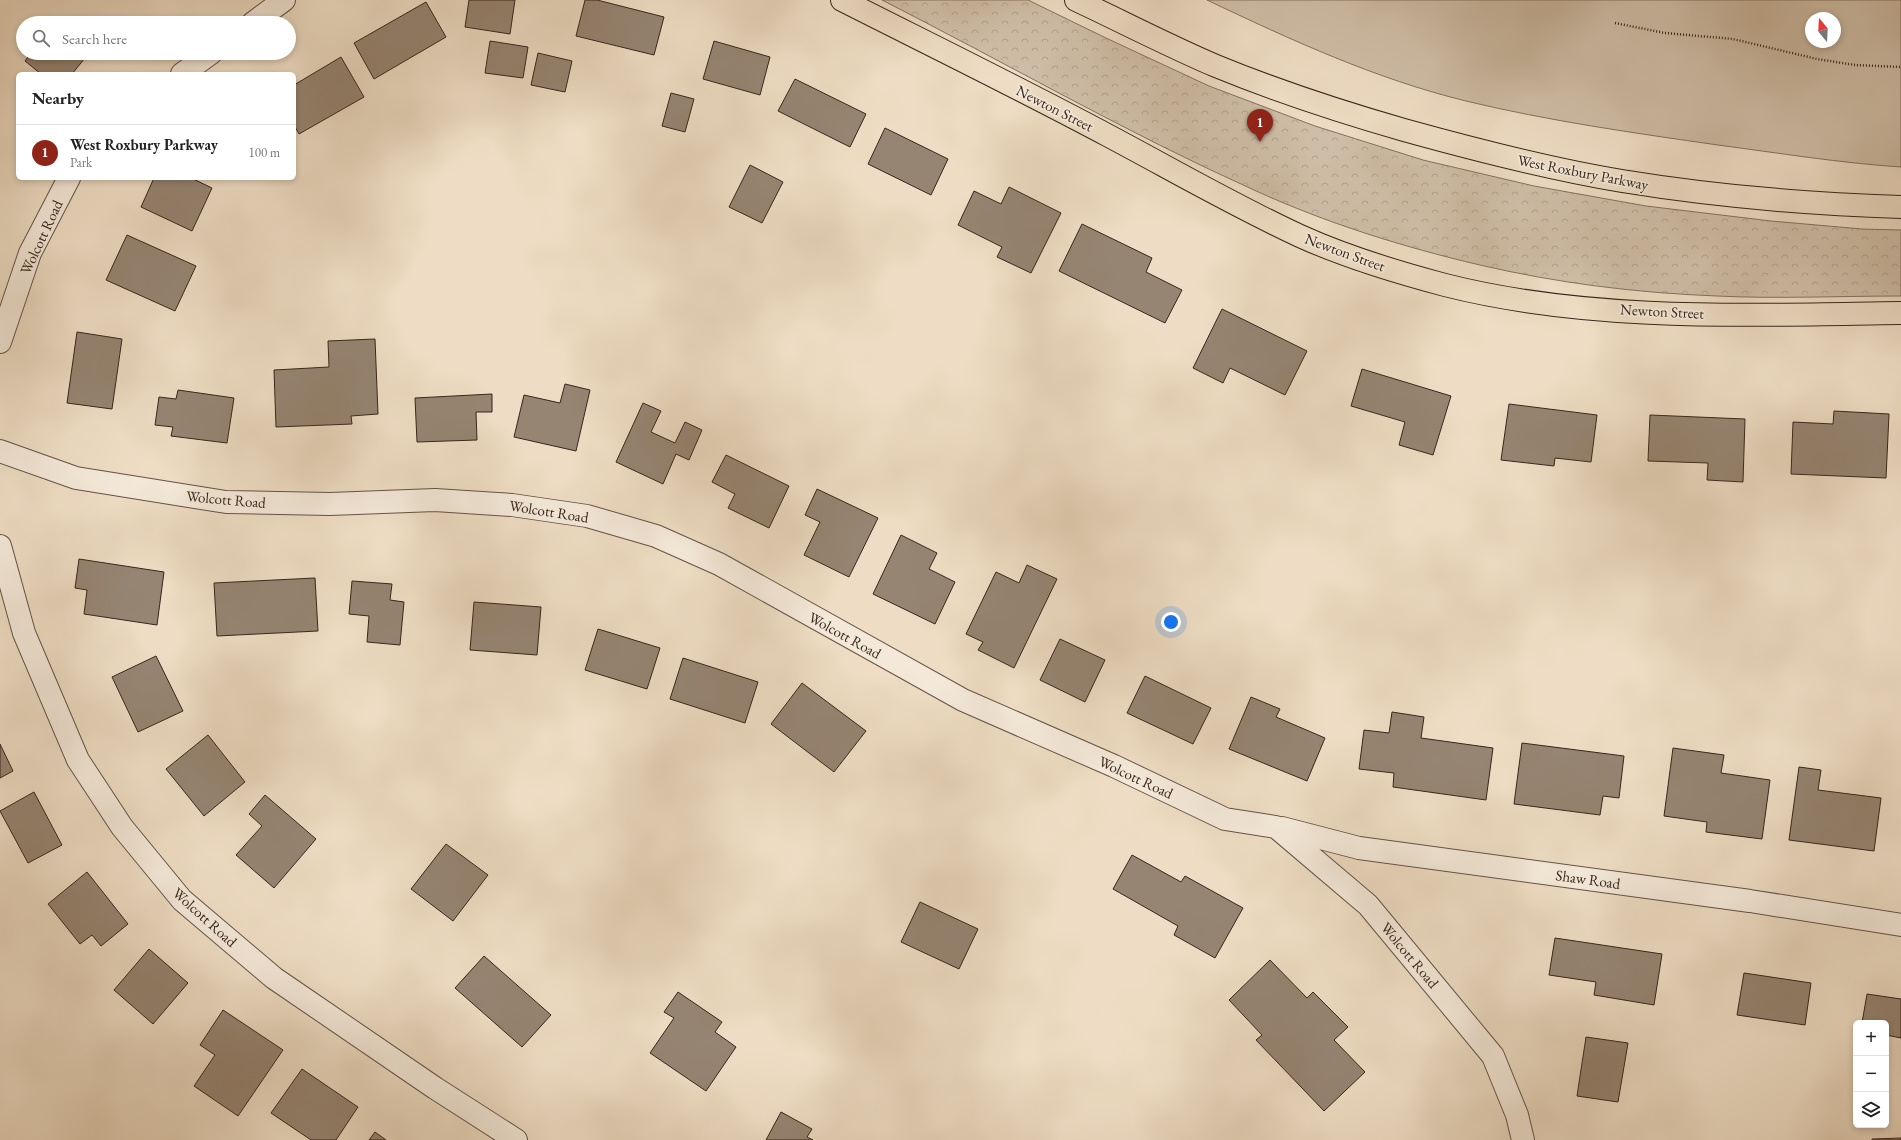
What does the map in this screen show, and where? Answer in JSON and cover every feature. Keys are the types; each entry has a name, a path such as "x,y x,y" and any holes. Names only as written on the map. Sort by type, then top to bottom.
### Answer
{"main road":[{"name":"Newton Street","path":"842,0 1040,100 1219,196 1295,233 1351,256 1399,272 1479,292 1535,302 1577,307 1684,314 1901,312"},
{"name":"West Roxbury Parkway","path":"1076,0 1216,66 1338,111 1471,148 1539,165 1621,181 1683,190 1791,202 1901,207"}],"street":[{"path":"262,16 284,0"},
{"path":"185,72 202,60"},
{"name":"Wolcott Road","path":"0,342 30,254 68,180"},
{"name":"Wolcott Road","path":"0,451 76,478 226,502 330,504 435,500 512,505 587,516 656,536 719,564 964,700 1114,766 1225,819 1276,827 1368,905 1493,1056 1517,1115 1523,1140"},
{"name":"Wolcott Road","path":"0,546 24,634 78,760 122,827 182,900 274,978 435,1088 516,1140"},
{"name":"Shaw Road","path":"1276,827 1359,848 1750,901 1901,925"}],"path":[{"path":"1615,23 1665,33 1747,42 1817,59 1855,65 1901,67"}],"green space":[{"path":"882,0 1028,0 1209,86 1315,126 1423,160 1534,186 1646,206 1771,221 1862,229 1901,230 1901,296 1740,297 1687,295 1627,290 1538,277 1451,258 1394,242 1281,202 1207,168 1113,121"},
{"path":"1207,0 1901,0 1901,167 1810,158 1623,131 1529,115 1466,101 1399,82 1302,44"}],"building":[{"path":"469,0 515,0 510,34 465,27"},
{"path":"585,0 597,0 664,17 654,55 576,36"},
{"path":"426,2 446,37 374,79 354,43"},
{"path":"490,41 528,47 523,78 485,73"},
{"path":"714,41 770,57 760,95 703,79"},
{"path":"538,53 572,61 565,92 531,85"},
{"path":"341,57 364,97 299,134 296,129 296,84"},
{"path":"83,60 74,72 39,72 25,61"},
{"path":"795,79 866,114 850,147 778,111"},
{"path":"671,93 694,99 685,132 662,126"},
{"path":"885,128 948,159 931,195 868,164"},
{"path":"750,165 783,182 762,223 729,207"},
{"path":"153,180 195,180 212,188 192,231 141,207"},
{"path":"1009,187 1061,213 1031,273 997,257 1002,247 958,225 974,191 1001,204"},
{"path":"1082,224 1152,258 1146,272 1182,290 1165,323 1059,271"},
{"path":"127,235 196,266 175,311 106,280"},
{"path":"1222,309 1307,351 1285,395 1230,368 1223,383 1193,368"},
{"path":"77,332 122,339 112,409 67,403"},
{"path":"375,339 378,414 351,416 352,424 276,427 274,370 329,367 328,341"},
{"path":"1362,369 1451,396 1433,455 1399,445 1405,422 1351,406"},
{"path":"565,384 590,390 576,451 514,437 524,395 560,403"},
{"path":"178,390 234,398 227,443 171,436 173,427 155,425 159,397 176,399"},
{"path":"492,394 492,412 476,412 477,440 417,442 415,398"},
{"path":"643,403 661,411 651,432 675,443 685,422 702,430 689,460 676,454 663,484 616,462"},
{"path":"1509,404 1597,415 1591,462 1555,458 1554,466 1501,460"},
{"path":"1834,411 1889,414 1886,478 1791,474 1793,422 1833,424"},
{"path":"1650,415 1745,419 1743,482 1707,480 1708,463 1648,461"},
{"path":"726,455 789,486 769,528 728,508 735,494 712,482"},
{"path":"817,489 878,518 849,577 804,555 820,522 805,515"},
{"path":"901,535 937,553 929,569 955,582 935,624 873,594"},
{"path":"79,559 164,572 157,625 84,614 87,590 75,588"},
{"path":"1027,565 1057,579 1014,668 978,650 983,642 966,634 996,572 1019,583"},
{"path":"315,578 318,631 217,636 214,583"},
{"path":"352,581 392,584 390,600 404,602 400,645 367,642 369,616 349,614"},
{"path":"474,602 541,607 537,655 470,650"},
{"path":"598,629 660,648 647,689 585,670"},
{"path":"1060,639 1105,660 1085,702 1040,680"},
{"path":"156,656 183,711 138,732 112,677"},
{"path":"683,658 758,682 745,723 670,699"},
{"path":"1145,676 1211,708 1193,744 1127,713"},
{"path":"802,683 866,731 834,772 771,724"},
{"path":"1251,697 1280,709 1276,717 1325,738 1307,781 1229,749"},
{"path":"1392,712 1424,717 1421,738 1493,748 1486,800 1393,787 1394,773 1359,769 1364,730 1389,733"},
{"path":"208,735 245,782 204,816 166,769"},
{"path":"1522,743 1624,756 1619,798 1603,796 1600,815 1514,804"},
{"path":"0,744 13,771 0,778"},
{"path":"1673,748 1724,755 1721,773 1770,780 1762,839 1706,832 1707,822 1664,816"},
{"path":"1799,767 1821,770 1818,790 1881,798 1874,851 1789,840"},
{"path":"34,792 62,845 28,863 0,811"},
{"path":"265,795 316,839 274,888 236,855 262,826 249,814"},
{"path":"446,844 488,875 453,921 411,889"},
{"path":"1132,855 1181,882 1185,876 1243,908 1215,958 1174,935 1178,926 1113,889"},
{"path":"87,872 128,924 101,946 92,935 80,944 48,904"},
{"path":"920,902 978,929 959,969 901,942"},
{"path":"1555,938 1662,954 1654,1005 1594,995 1596,982 1549,975"},
{"path":"149,949 188,983 153,1024 114,990"},
{"path":"484,956 551,1015 522,1047 455,988"},
{"path":"1270,960 1307,998 1313,992 1348,1027 1334,1040 1365,1072 1324,1111 1256,1040 1262,1035 1229,1000"},
{"path":"1744,973 1811,983 1805,1025 1737,1015"},
{"path":"678,992 722,1022 715,1032 736,1047 706,1091 650,1053 674,1018 664,1012"},
{"path":"1867,994 1901,999 1901,1038 1889,1036 1889,1020 1863,1020"},
{"path":"223,1010 283,1050 238,1116 194,1086 215,1055 200,1045"},
{"path":"1586,1037 1628,1043 1618,1102 1577,1096"},
{"path":"302,1069 358,1107 336,1140 311,1140 271,1113"},
{"path":"781,1112 812,1129 807,1137 813,1140 766,1140"},
{"path":"375,1132 386,1140 369,1140"},
{"path":"1901,1138 1901,1140 1872,1140 1872,1139"}],"place":[{"name":"West Roxbury Parkway","path":"1260,142"}]}
